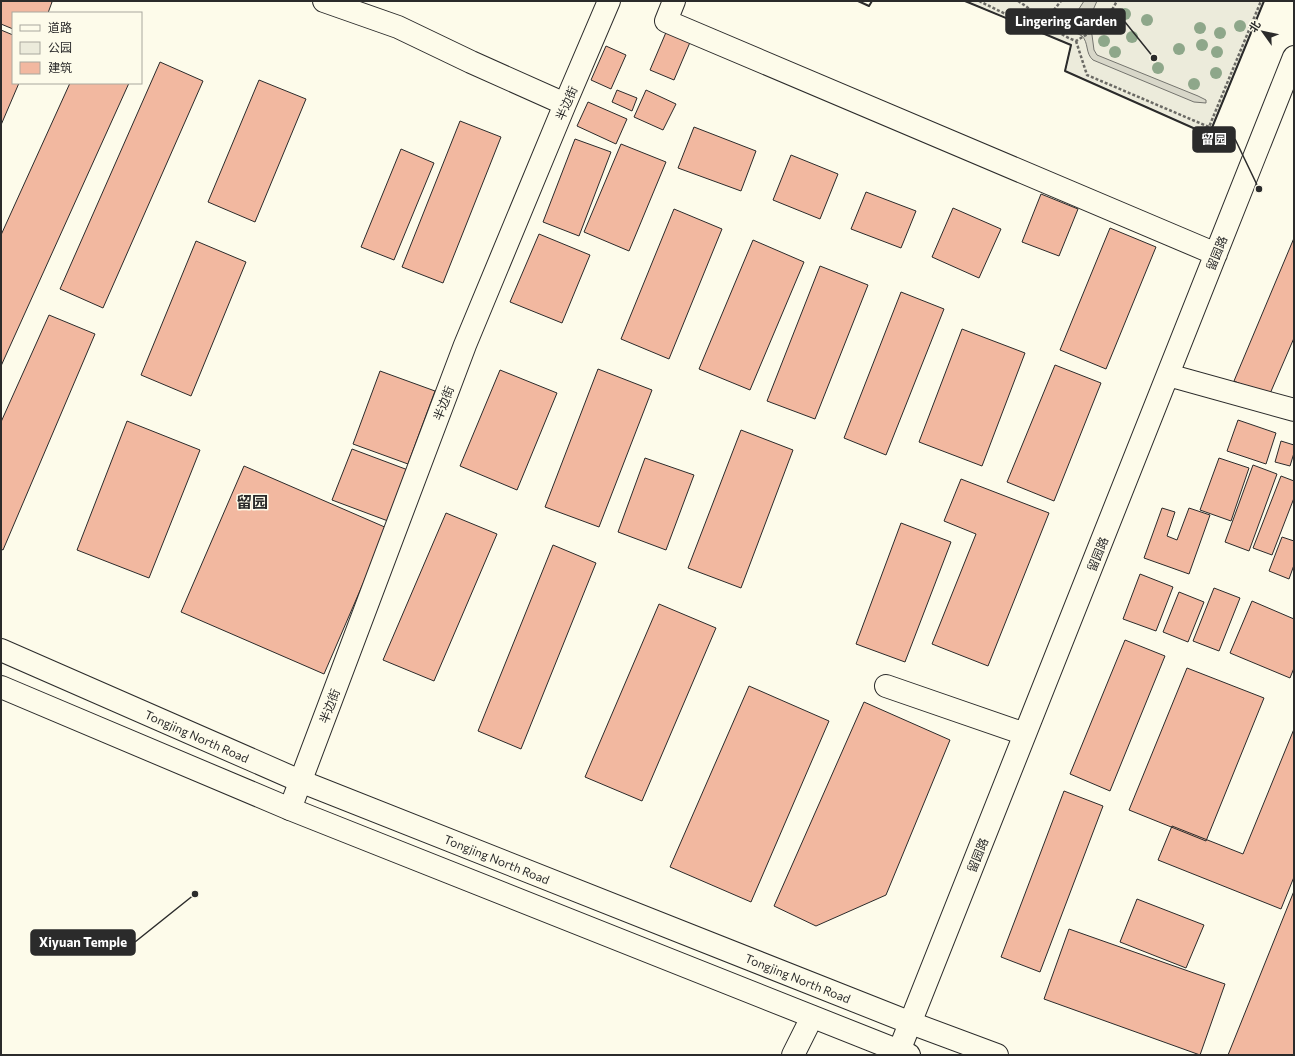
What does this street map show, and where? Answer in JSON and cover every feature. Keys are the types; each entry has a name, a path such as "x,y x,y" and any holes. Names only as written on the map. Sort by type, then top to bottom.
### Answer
{"street":[{"path":"324,1 398,28 565,104"},
{"name":"半边街","path":"290,809 465,345 609,1"},
{"path":"674,1 666,21 1216,254"},
{"name":"留园路","path":"904,1053 911,1023 1024,734 1294,57"},
{"path":"1168,375 1294,410"},
{"name":"Tongjing North Road","path":"1,650 300,781 911,1023 998,1055"},
{"path":"886,686 1024,734"},
{"path":"1,687 290,809 904,1053"},
{"path":"793,1055 812,1016"}],"path":[{"path":"979,1 1024,22 1035,24 1044,20 1050,15 1061,1"},
{"path":"1018,1 1060,34 1076,41 1087,76 1209,127 1261,1"},
{"path":"1076,41 1104,24 1117,1"}],"green space":[{"path":"965,1 1264,1 1209,135 1065,71 1071,45"}],"shaded area":[{"path":"1084,1 1097,1 1090,17 1088,27 1092,35 1094,50 1097,55 1198,96 1206,100 1206,103 1194,102 1093,60 1082,36 1066,29"}],"building":[{"path":"1,1 52,2 48,12 12,12 12,29 1,24"},
{"path":"1,30 12,35 12,84 19,84 1,125"},
{"path":"667,30 691,40 674,80 650,70"},
{"path":"606,46 626,55 611,89 591,80"},
{"path":"160,62 203,81 103,308 60,289"},
{"path":"259,80 306,99 255,222 208,202"},
{"path":"70,84 129,84 1,366 1,235"},
{"path":"617,90 637,98 632,111 612,102"},
{"path":"646,90 676,104 663,130 634,117"},
{"path":"588,102 627,119 616,144 577,126"},
{"path":"460,121 501,137 443,283 402,267"},
{"path":"694,127 756,151 741,191 678,168"},
{"path":"575,139 611,152 579,236 543,222"},
{"path":"621,144 666,162 629,251 584,232"},
{"path":"401,149 434,163 394,260 361,247"},
{"path":"791,155 838,174 820,219 773,200"},
{"path":"866,192 916,211 901,248 851,229"},
{"path":"1041,194 1078,209 1059,256 1022,242"},
{"path":"953,208 1001,229 979,278 932,257"},
{"path":"674,209 722,229 669,359 621,339"},
{"path":"1110,228 1156,247 1106,369 1060,350"},
{"path":"539,234 590,255 562,323 510,302"},
{"path":"1294,238 1294,338 1269,396 1234,381"},
{"path":"753,240 804,262 750,390 699,369"},
{"path":"196,241 246,262 191,396 141,375"},
{"path":"820,266 868,285 815,419 767,401"},
{"path":"901,292 944,309 886,455 844,438"},
{"path":"49,315 95,334 3,550 1,549 1,422"},
{"path":"962,329 1025,353 982,466 919,442"},
{"path":"1055,365 1101,383 1054,501 1007,482"},
{"path":"598,369 652,390 599,527 545,507"},
{"path":"500,370 557,393 517,490 460,466"},
{"path":"380,371 435,391 408,464 353,444"},
{"path":"1238,420 1276,433 1266,464 1227,451"},
{"path":"127,421 200,450 149,578 77,550"},
{"path":"741,430 793,450 741,588 688,568"},
{"path":"1281,441 1294,445 1294,453 1290,466 1275,462"},
{"path":"352,449 408,470 388,521 332,500"},
{"path":"645,458 694,475 666,550 618,532"},
{"path":"1219,458 1249,468 1231,521 1200,510"},
{"path":"1253,465 1277,474 1249,551 1225,542"},
{"path":"244,466 387,528 324,674 181,612"},
{"path":"1281,476 1294,481 1294,498 1272,555 1253,548"},
{"path":"961,479 1049,513 988,666 932,644 976,534 944,521"},
{"path":"1162,508 1175,512 1167,536 1177,540 1189,508 1210,515 1189,574 1144,558"},
{"path":"446,513 497,534 434,681 383,660"},
{"path":"901,523 951,542 905,662 856,644"},
{"path":"1282,537 1294,541 1294,565 1289,579 1269,571"},
{"path":"553,545 596,563 521,749 478,731"},
{"path":"1140,574 1173,587 1156,631 1123,619"},
{"path":"1214,588 1240,598 1219,651 1193,641"},
{"path":"1179,592 1204,602 1188,642 1163,632"},
{"path":"1252,601 1294,619 1294,668 1290,678 1230,653"},
{"path":"659,604 716,628 642,801 585,777"},
{"path":"1125,640 1165,656 1110,791 1070,774"},
{"path":"1187,668 1264,698 1206,841 1129,810"},
{"path":"749,686 829,721 751,902 670,867"},
{"path":"864,702 950,740 886,895 816,926 774,906"},
{"path":"1294,729 1294,877 1281,909 1158,860 1172,826 1243,854"},
{"path":"1064,791 1103,806 1040,972 1001,957"},
{"path":"1294,891 1294,1055 1228,1055"},
{"path":"1137,899 1204,925 1186,968 1120,942"},
{"path":"1069,929 1225,984 1200,1055 1044,999"}],"wall":[{"path":"858,1 869,6 872,1"},
{"path":"965,1 1071,45 1065,71 1209,135 1264,1"}],"place":[{"name":"Lingering Garden","path":"1154,58"},
{"name":"留园","path":"1259,189"},
{"name":"Xiyuan Temple","path":"195,894"}],"district":[{"name":"留园","path":"252,501"}]}
